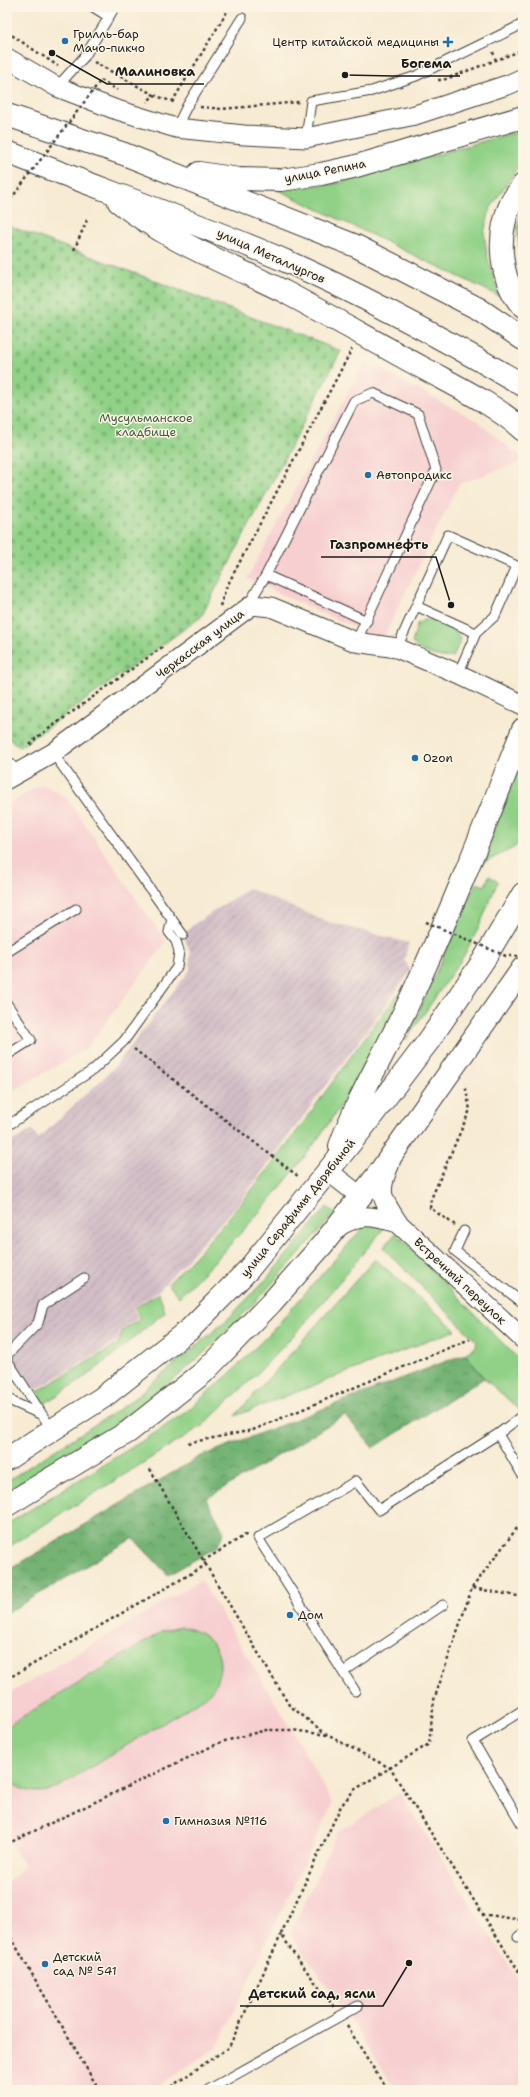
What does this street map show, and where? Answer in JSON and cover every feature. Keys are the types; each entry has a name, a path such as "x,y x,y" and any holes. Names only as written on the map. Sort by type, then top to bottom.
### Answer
{"main road":[{"path":"7,115 124,154 356,246 479,309 523,339"},
{"name":"улица Репина","path":"124,154 200,173 239,179 281,180 353,167 523,117"},
{"name":"улица Металлургов","path":"7,152 215,232 289,263 415,324 523,386"},
{"path":"523,185 511,204 504,228 501,248 507,278 517,300 523,307"},
{"path":"104,190 144,221 179,241 283,292 472,394 508,417 523,430"},
{"path":"330,1169 349,1122 395,1034 450,914 523,729"},
{"name":"улица Серафимы Дерябиной","path":"7,1459 47,1423 102,1398 190,1329 248,1270 330,1169 430,1039 483,961 523,894"},
{"path":"7,1504 128,1432 204,1372 271,1303 336,1228 396,1150 523,968"}],"street":[{"path":"7,58 57,87 114,109 176,128 244,135 306,138 415,115 510,84 523,78"},
{"name":"Черкасская улица","path":"11,769 53,752 252,605 271,607 356,642 396,648 458,674 523,705"},
{"name":"Встречный переулок","path":"396,1150 382,1185 384,1202 398,1223 523,1339"},
{"path":"330,1169 360,1196"},
{"name":"Встречный переулок","path":"336,1228 352,1218 362,1216 374,1216 398,1223"}],"lane":[{"path":"93,7 109,17"},
{"path":"57,87 84,56 115,7"},
{"path":"176,128 187,106 242,18"},
{"path":"306,138 311,101 372,91 416,76 523,24"},
{"path":"252,605 251,600 266,575 354,401 373,393 418,414 436,470 356,642"},
{"path":"396,648 448,535 517,566 495,616 476,633 458,674"},
{"path":"266,575 367,621"},
{"path":"416,606 476,633"},
{"path":"53,752 183,935"},
{"path":"7,952 76,909"},
{"path":"7,1126 93,1070 124,1041 177,967 179,951 176,941 169,932 172,919"},
{"path":"7,1004 31,1040 7,1055"},
{"path":"464,1231 455,1252 523,1303"},
{"path":"7,1355 38,1323 43,1305 84,1278"},
{"path":"7,1360 47,1423"},
{"path":"7,1396 13,1402 47,1423"},
{"path":"355,1691 258,1538 356,1481 379,1510 498,1434 523,1415"},
{"path":"498,1434 523,1476"},
{"path":"343,1672 443,1605"},
{"path":"523,1710 474,1741 523,1826"},
{"path":"208,2090 358,2006"}],"path":[{"path":"172,102 230,7"},
{"path":"7,32 61,67"},
{"path":"416,76 443,80 523,50"},
{"path":"84,56 154,95 187,106 222,109 311,101"},
{"path":"7,204 101,80"},
{"path":"142,106 154,95"},
{"path":"74,250 87,220"},
{"path":"214,611 220,606 229,581 350,354"},
{"path":"11,769 36,738 169,643"},
{"path":"426,922 506,956 523,956"},
{"path":"124,1041 301,1178"},
{"path":"464,1231 430,1208 432,1199 470,1110 465,1085"},
{"path":"188,1443 254,1430 470,1339"},
{"path":"150,1469 289,1705 327,1735 390,1768 523,1978"},
{"path":"166,2090 229,2047 341,1806 354,1790 429,1744 434,1700 472,1588 523,1520"},
{"path":"203,1561 248,1534 258,1538"},
{"path":"7,1679 206,1565"},
{"path":"472,1588 523,1596"},
{"path":"7,1844 221,1742 266,1730 292,1730 327,1735"},
{"path":"482,1914 523,1921"},
{"path":"7,1926 10,1936 99,2090"},
{"path":"281,1934 296,1957 342,2016 387,2090"}],"shaded area":[{"path":"365,361 477,421 523,459 523,461 459,484 382,640 247,579"},
{"path":"42,784 66,797 166,942 86,1049 7,1094 7,805"},
{"path":"248,888 325,921 409,943 404,960 411,971 239,1203 162,1287 133,1308 138,1318 122,1329 117,1342 36,1390 27,1391 14,1379 7,1368 7,1144 32,1130 38,1139 113,1069 190,970 190,951 183,935 192,926"},
{"name":"Гимназия №116","path":"201,1580 292,1730 333,1803 217,2047 152,2090 7,2090 7,1883 25,1867 7,1838 7,1695"},
{"path":"400,1793 523,1987 523,2090 395,2090 347,2014 290,1934 337,1833"}],"green space":[{"path":"523,132 523,163 515,171 490,209 484,233 487,255 499,296 276,189 335,184 508,134"},
{"path":"523,205 523,284 517,230"},
{"name":"Мусульманское кладбище","path":"7,225 341,351 201,617 20,747 7,737"},
{"path":"424,620 440,622 454,630 461,639 453,657 442,657 431,654 421,650 412,643 417,624"},
{"path":"523,753 523,837 515,847 481,864"},
{"path":"489,876 498,881 479,927 463,957 406,1040 476,883 485,886"},
{"path":"405,986 377,1043 357,1079 313,1146 236,1239 179,1297 168,1284 207,1243 261,1179 369,1032"},
{"path":"327,1207 335,1213 263,1294 213,1345 186,1369 159,1392 100,1435 7,1491 7,1481 127,1404 227,1320 269,1276"},
{"path":"367,1223 384,1228 305,1323 256,1375 202,1426 7,1548 7,1524 155,1433 187,1411 227,1376 272,1331"},
{"path":"396,1233 523,1364 523,1413 484,1378 465,1354 476,1346 477,1342 383,1248"},
{"path":"375,1259 456,1330 235,1416"},
{"path":"159,1293 165,1312 95,1370 44,1404 35,1393 118,1344 123,1330 140,1319 135,1308"},
{"path":"465,1354 484,1378 373,1448 345,1415 206,1499 224,1532 217,1547 168,1575 133,1538 7,1613 7,1571 199,1457"},
{"path":"180,1627 193,1630 204,1636 218,1653 220,1664 219,1675 214,1686 206,1697 55,1789 42,1792 30,1791 18,1787 7,1779 7,1728 12,1723 163,1631"}],"place":[{"name":"Грилль-бар Мачо-пикчо","path":"65,41"},
{"name":"Центр китайской медицины","path":"448,42"},
{"name":"Малиновка","path":"52,53"},
{"name":"Богема","path":"345,75"},
{"name":"Автопродикс","path":"368,475"},
{"name":"Газпромнефть","path":"451,605"},
{"name":"Ozon","path":"415,758"},
{"name":"Дом","path":"290,1615"},
{"name":"Гимназия №116","path":"166,1821"},
{"name":"Детский сад, ясли","path":"409,1963"},
{"name":"Детский сад № 541","path":"45,1964"}]}
